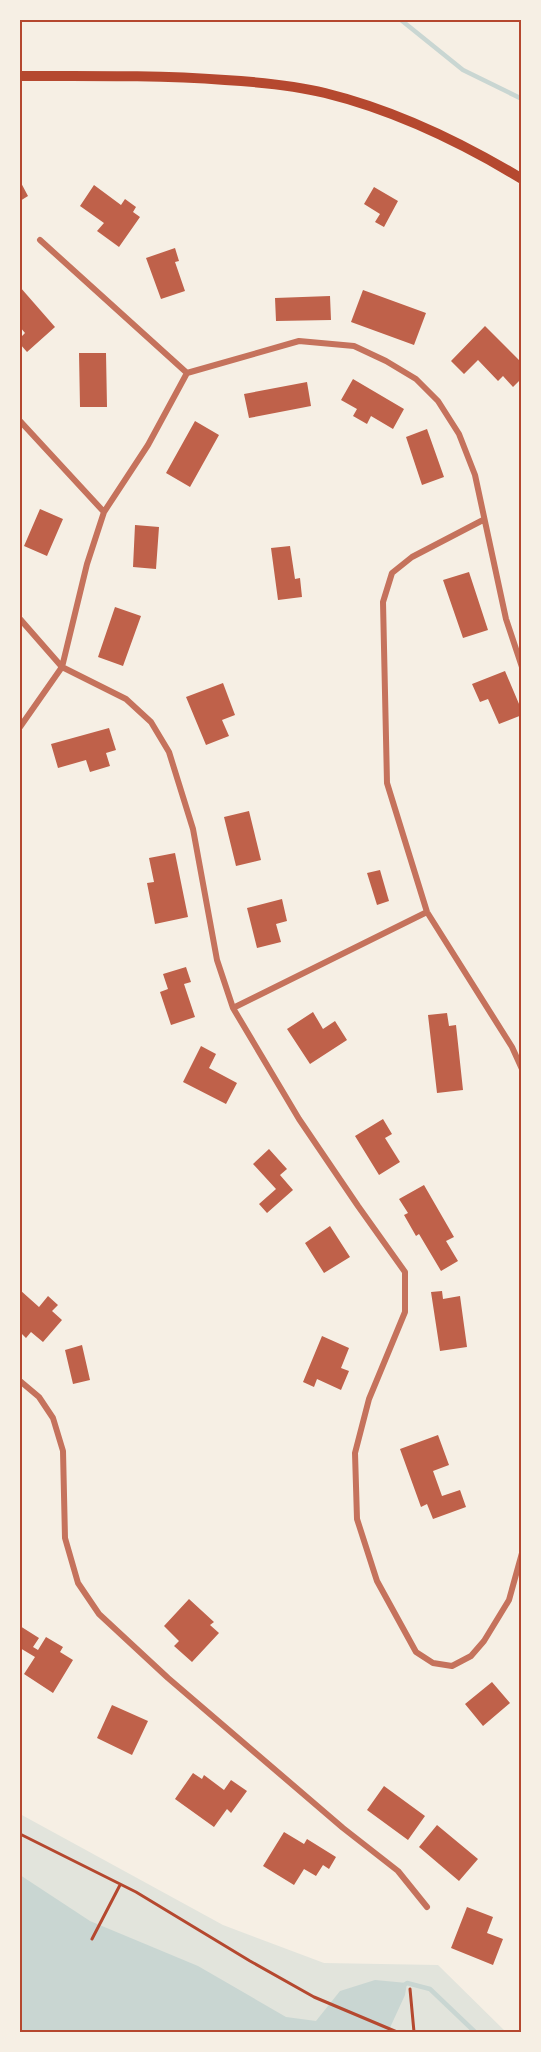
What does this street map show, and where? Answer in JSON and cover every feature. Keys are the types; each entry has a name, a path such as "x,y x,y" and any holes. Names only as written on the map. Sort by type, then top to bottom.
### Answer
{"main road":[{"path":"20,76 174,76 262,83 325,93 397,116 480,153 522,179"}],"street":[{"path":"40,240 187,373"},
{"path":"20,727 62,667 87,564 105,512 148,445 187,373 299,341 354,346 416,379 438,401 459,434 475,475 506,619 522,667"},
{"path":"20,421 105,512"},
{"path":"483,520 412,557 392,573 383,602 387,783 427,912 512,1047 522,1069"},
{"path":"20,620 62,667 126,699 151,722 169,752 193,829 217,960 233,1008 300,1119 405,1272 405,1312 369,1400 355,1454 357,1519 377,1581 416,1652 433,1663 452,1666 471,1656 484,1641 509,1600 522,1553"},
{"path":"233,1008 427,912"},
{"path":"20,1381 39,1396 53,1418 63,1451 65,1538 78,1583 99,1614 194,1700 343,1828 398,1871 427,1907"}],"path":[{"path":"20,1834 121,1884 314,1997 396,2031"},
{"path":"92,1939 121,1884"},
{"path":"410,1989 414,2032"}],"shaded area":[{"path":"20,1814 223,1925 324,1963 438,1965 506,2032 20,2032"},
{"path":"20,1875 90,1921 198,1966 286,2017 316,2021 340,1991 375,1980 407,1983 405,1995 388,2032 20,2032"}],"building":[{"path":"20,181 28,196 20,201"},
{"path":"94,185 121,205 125,199 136,207 133,212 140,217 119,247 97,231 104,223 80,206"},
{"path":"374,187 398,201 384,227 375,222 380,214 364,204"},
{"path":"175,248 179,261 175,262 185,291 161,299 146,258"},
{"path":"20,287 55,327 27,352 20,344 20,338 25,333 20,327"},
{"path":"363,290 426,313 414,345 351,322"},
{"path":"330,296 331,320 276,321 275,298"},
{"path":"485,326 522,363 522,378 513,387 503,376 498,381 478,360 464,374 451,361"},
{"path":"79,353 106,353 107,407 80,407"},
{"path":"353,379 404,409 393,429 371,416 367,424 353,416 357,409 341,400"},
{"path":"307,382 311,406 249,418 244,394"},
{"path":"195,421 219,435 190,487 166,473"},
{"path":"427,429 444,477 422,485 406,437"},
{"path":"40,509 63,519 47,556 24,546"},
{"path":"135,525 159,527 156,569 133,567"},
{"path":"290,546 295,579 300,578 302,597 278,600 271,548"},
{"path":"469,572 488,630 463,638 443,580"},
{"path":"115,607 141,616 123,666 98,657"},
{"path":"505,671 522,715 499,724 488,699 480,702 472,684"},
{"path":"223,683 235,715 222,720 229,736 206,745 186,697"},
{"path":"109,728 116,750 106,753 110,766 90,772 86,760 58,768 51,744"},
{"path":"249,811 261,860 236,866 224,817"},
{"path":"175,853 188,917 155,924 147,883 154,882 149,858"},
{"path":"380,870 389,901 377,905 367,873"},
{"path":"282,899 287,921 276,924 281,942 257,948 247,908"},
{"path":"186,967 191,982 184,984 195,1017 171,1025 160,992 168,989 163,974"},
{"path":"313,1012 323,1029 335,1021 347,1040 310,1064 287,1029"},
{"path":"447,1013 449,1026 456,1025 463,1090 437,1093 428,1015"},
{"path":"201,1046 216,1054 209,1068 237,1083 226,1104 183,1082"},
{"path":"383,1119 392,1134 385,1138 400,1162 379,1175 355,1136"},
{"path":"269,1149 287,1169 280,1175 293,1190 267,1213 259,1204 276,1189 253,1164"},
{"path":"424,1185 454,1237 446,1241 458,1261 441,1271 419,1234 416,1236 404,1215 408,1213 399,1199"},
{"path":"330,1226 350,1257 324,1273 305,1243"},
{"path":"20,1290 39,1307 48,1296 58,1305 52,1311 62,1320 43,1342 31,1332 26,1338 20,1332"},
{"path":"442,1291 443,1299 460,1296 467,1347 440,1351 431,1292"},
{"path":"322,1336 349,1348 341,1368 349,1371 341,1390 317,1379 314,1387 303,1382"},
{"path":"82,1345 90,1380 73,1384 65,1350"},
{"path":"438,1435 449,1465 433,1471 442,1496 460,1490 466,1507 433,1519 427,1504 421,1507 400,1449"},
{"path":"189,1599 214,1622 210,1625 219,1633 192,1662 174,1646 179,1641 164,1626"},
{"path":"20,1626 39,1638 33,1647 38,1650 46,1637 63,1647 60,1652 73,1660 53,1693 24,1674 35,1657 20,1648"},
{"path":"492,1682 510,1703 483,1726 465,1704"},
{"path":"112,1705 148,1721 132,1755 97,1738"},
{"path":"193,1773 202,1779 204,1775 224,1790 231,1780 247,1791 231,1813 227,1809 214,1827 175,1799"},
{"path":"384,1786 425,1816 408,1840 367,1810"},
{"path":"437,1825 478,1859 459,1881 419,1847"},
{"path":"284,1832 304,1844 307,1839 336,1857 329,1869 323,1865 316,1876 304,1869 294,1885 263,1866"},
{"path":"467,1907 493,1917 487,1933 503,1939 493,1965 451,1948"}],"waterway":[{"path":"401,20 463,70 522,99"},
{"path":"404,1985 407,1983 430,1989 475,2032"}]}
